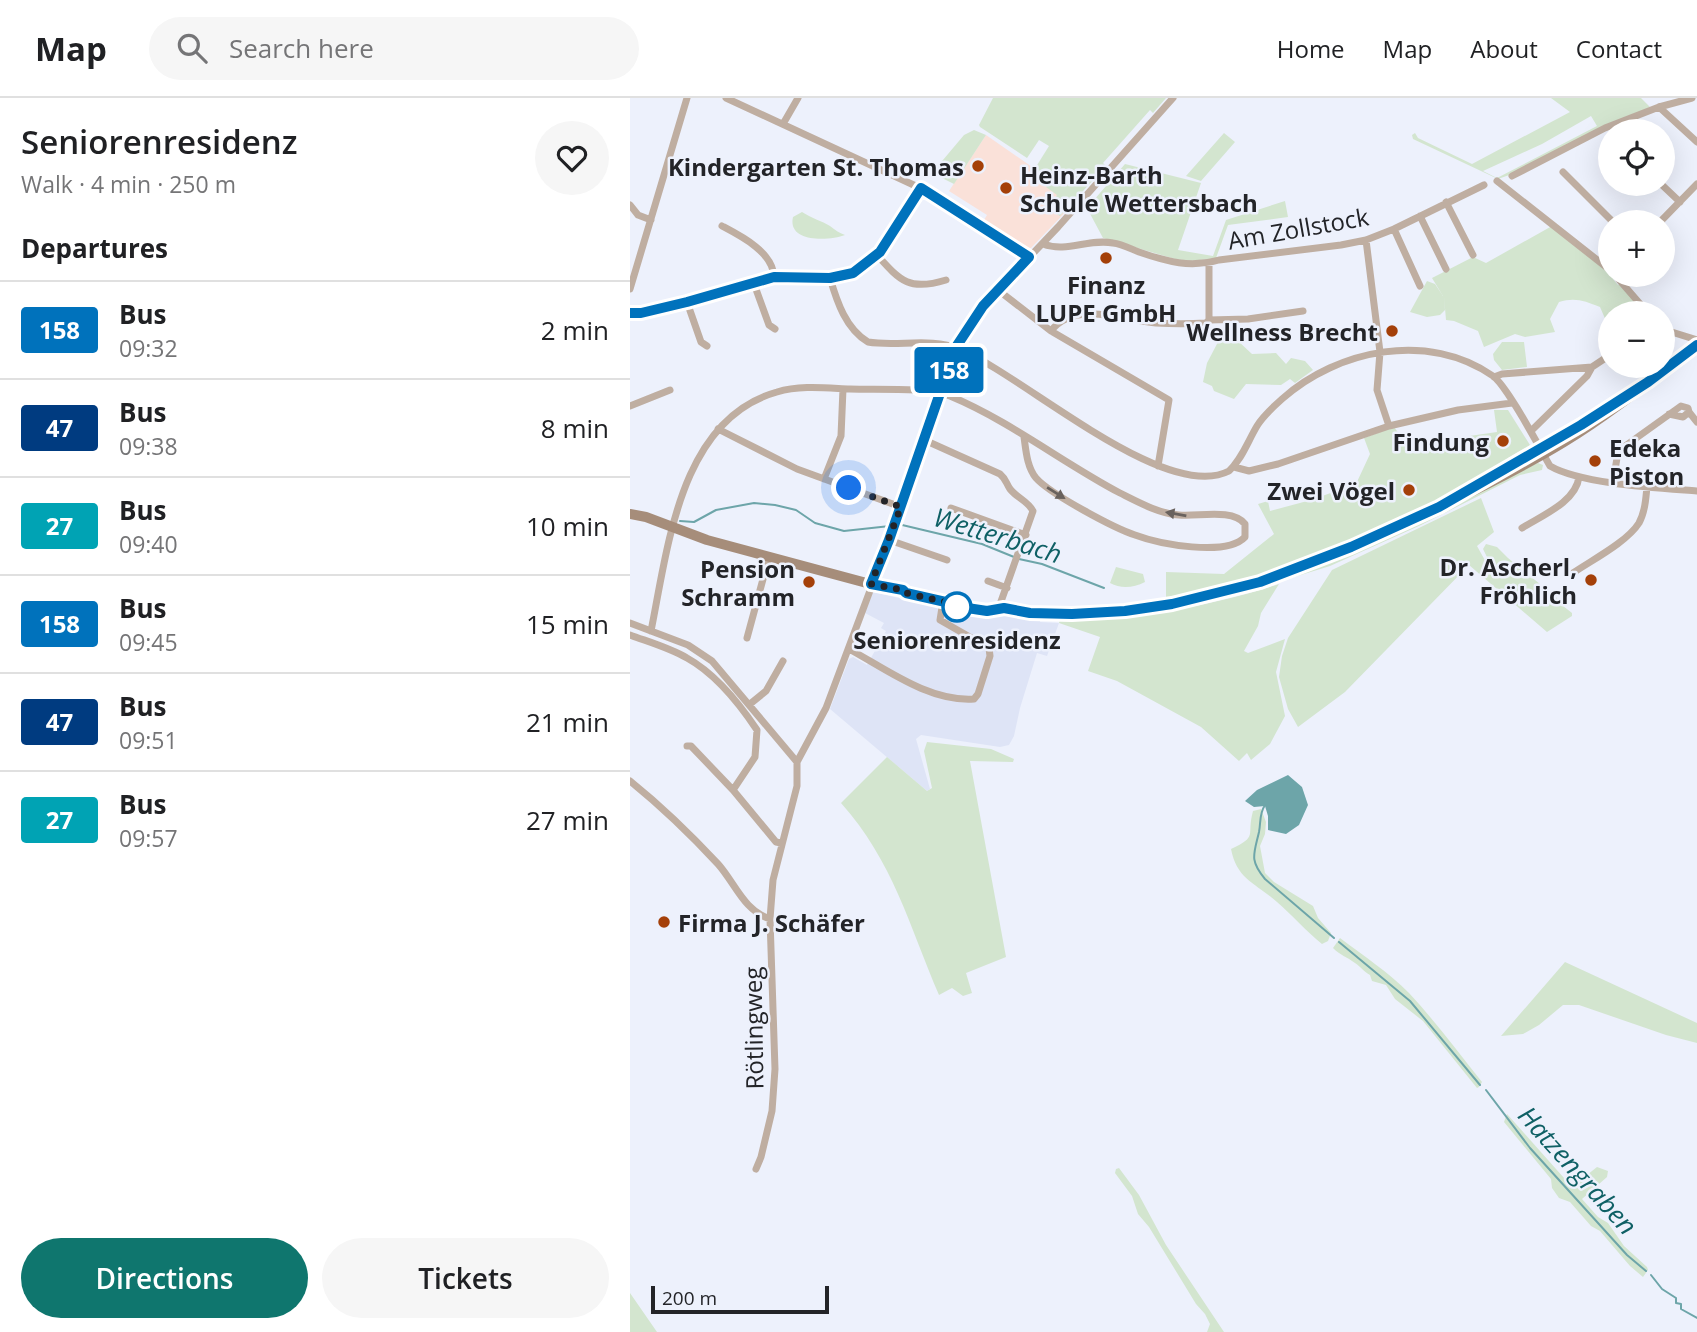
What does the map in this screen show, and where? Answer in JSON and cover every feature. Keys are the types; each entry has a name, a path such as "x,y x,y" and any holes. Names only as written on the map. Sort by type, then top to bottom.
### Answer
{"main road":[{"path":"630,514 707,540 897,593 1000,610 1072,614 1125,611 1215,595 1269,579 1326,558 1439,507 1581,431 1697,345"}],"street":[{"path":"630,289 687,98"},
{"path":"726,98 921,188 1029,257"},
{"path":"783,124 798,98"},
{"path":"630,623 688,645 712,661 797,762 818,727 849,649 942,393 956,347 969,325 998,290 1043,244 1173,98"},
{"path":"1511,176 1605,128 1692,98"},
{"path":"1660,107 1697,142"},
{"path":"1563,172 1601,210"},
{"path":"1497,181 1598,261"},
{"path":"1672,210 1697,184"},
{"name":"Am Zollstock","path":"1043,244 1055,248 1114,243 1172,262 1209,264 1220,260 1366,240 1484,185"},
{"path":"630,313 687,302 774,277 830,278 853,273 877,255 921,188"},
{"path":"1674,196 1680,202"},
{"path":"1446,202 1473,255"},
{"path":"630,205 638,215 651,220"},
{"path":"1420,216 1447,269"},
{"path":"722,226 760,251 774,270 774,277"},
{"name":"Am Zollstock","path":"1394,229 1420,285"},
{"path":"1366,240 1380,352 1377,390 1389,426"},
{"path":"877,255 896,275 911,284 927,285 946,280"},
{"path":"1209,264 1209,320"},
{"path":"830,278 839,306 860,338 868,342 956,347 1142,459 1181,474 1218,477 1231,470 1258,424 1291,391 1341,362 1380,352 1423,352 1450,356 1494,377 1531,431 1550,466 1578,477 1697,491"},
{"path":"753,281 769,325 775,329"},
{"path":"1627,287 1638,301"},
{"path":"998,290 1051,331 1169,400 1158,466"},
{"path":"687,302 701,342 707,346"},
{"path":"1051,331 1065,319 1092,314 1178,324 1248,319 1303,311"},
{"path":"1675,333 1697,340"},
{"path":"1531,431 1598,363"},
{"path":"1494,377 1502,374 1592,367"},
{"path":"651,631 673,528 696,461 718,429 741,408 778,391 795,388 942,393 984,413 1120,493 1151,507 1177,515 1225,516 1243,520 1245,537 1237,543 1223,546 1164,543 1134,535 1095,516 1041,482 1031,469 1024,437"},
{"path":"824,480 841,436 843,389"},
{"path":"630,406 670,390"},
{"path":"1231,470 1249,471 1278,464 1389,426 1458,410 1512,403"},
{"path":"1613,482 1621,449 1681,405 1688,408 1697,422"},
{"path":"718,429 824,480 901,507"},
{"path":"931,443 1005,478 1012,492 1034,511 1000,610"},
{"path":"1522,528 1572,495 1578,485 1578,477"},
{"path":"1573,573 1629,534 1637,525 1644,508 1647,486"},
{"path":"951,508 1026,535"},
{"path":"889,540 947,560"},
{"path":"747,638 769,557"},
{"path":"988,581 1007,588"},
{"path":"849,649 924,690 974,699 990,656 989,648 940,621 940,614 946,602"},
{"path":"630,635 684,656 700,666 729,694 757,730 755,757 733,790"},
{"path":"750,704 766,691 783,661"},
{"path":"687,746 691,746 733,790 776,842 781,843"},
{"name":"Rötlingweg","path":"756,1169 772,1111 775,1069 770,919 773,880 797,786 797,762"},
{"path":"630,781 720,866 748,905 758,914 770,919"}],"shaded area":[{"name":"Heinz-Barth Schule Wettersbach","path":"986,135 1078,199 1031,248 1025,247 984,220 987,215 949,191"},
{"path":"873,592 946,609 1059,623 1047,656 1037,653 1014,736 1009,745 1000,747 921,735 916,739 930,789 927,791 830,709 849,659 853,657 867,665 886,631 881,628 884,623 865,613"}],"green space":[{"path":"993,98 1166,98 1153,113 1150,110 1103,163 1106,166 1060,216 1048,209 1057,195 1046,187 1050,181 1034,170 1049,146 1039,140 1027,158 980,127"},
{"path":"1551,98 1641,98 1650,107 1625,119 1598,119 1598,132 1498,179 1413,139 1412,135 1415,133 1418,138 1472,164 1570,112","holes":["1591,116 1597,126 1497,178 1483,171 1542,144"]},
{"path":"974,130 986,135 954,184 932,173 964,135"},
{"path":"1224,133 1235,142 1201,181 1186,176"},
{"path":"1125,164 1201,183 1178,250 1213,256 1226,220 1285,201 1288,217 1228,225 1216,258 1191,261 1175,259 1103,238 1087,208"},
{"path":"802,212 845,235 820,239 803,236 796,232 793,225 793,217"},
{"path":"1552,226 1598,264 1598,287 1623,287 1635,301 1598,301 1598,306 1580,300 1559,302 1550,319 1555,332 1525,337 1515,334 1484,347 1478,331 1446,320 1444,296 1445,310 1440,315 1427,317 1410,312 1427,281 1435,284 1443,296 1432,278 1473,257 1486,263"},
{"path":"1237,340 1252,354 1276,353 1286,364 1291,358 1305,361 1313,370 1295,383 1290,379 1281,385 1246,384 1234,399 1214,391 1212,386 1203,382 1207,363 1218,342"},
{"path":"1502,342 1524,342 1527,367 1502,370 1493,354"},
{"path":"1494,410 1508,410 1530,445 1508,458 1510,462 1491,475 1369,535 1241,584 1166,602 1166,572 1224,574 1274,534 1258,504 1268,501 1270,511 1356,484 1370,454 1364,438 1394,427 1403,439 1414,444 1497,432"},
{"path":"1538,463 1543,465 1542,470 1520,475 1421,525 1330,566 1229,597 1181,607 1234,592"},
{"path":"1481,498 1494,532 1477,546 1487,564 1495,568 1497,566 1489,561 1483,549 1486,544 1497,547 1557,598 1572,616 1547,632 1469,565 1345,692 1298,727 1288,709 1279,677 1282,656 1288,638 1332,570"},
{"path":"1116,567 1143,574 1145,582 1127,587 1110,583"},
{"path":"1279,584 1261,613 1258,626 1244,651 1248,653 1285,639 1276,672 1285,716 1270,744 1251,760 1247,753 1239,761 1201,727 1117,681 1088,671 1100,637 1059,623 1060,618 1116,617 1171,610"},
{"path":"927,742 991,749 1014,759 1013,762 970,761 1006,957 966,973 972,993 963,996 952,988 939,995 887,871 859,825 841,803 887,757 927,791 932,788 924,751"},
{"path":"1261,809 1266,822 1260,846 1265,873 1274,882 1313,906 1318,918 1331,933 1328,941 1322,944 1277,902 1248,880 1238,868 1231,849 1248,838 1253,811"},
{"path":"1340,938 1409,993 1482,1082 1479,1087 1477,1088 1423,1021 1395,999 1386,985 1372,981 1370,975 1357,964 1333,948"},
{"path":"1565,962 1697,1023 1697,1043 1579,1005 1563,1005 1539,1025 1523,1034 1501,1036"},
{"path":"1507,1114 1572,1187 1597,1167 1608,1171 1607,1177 1582,1199 1598,1217 1608,1223 1624,1246 1647,1267 1643,1277 1570,1202 1559,1198 1552,1188 1551,1179 1504,1122"},
{"path":"1119,1168 1139,1195 1166,1245 1224,1332 1207,1332 1210,1324 1205,1314 1138,1214 1132,1196 1115,1173"},
{"path":"630,1293 657,1332 630,1332"}],"water":[{"path":"1288,775 1302,787 1308,805 1299,825 1286,834 1268,830 1265,806 1254,807 1245,801 1257,790"}],"waterway":[{"name":"Wetterbach","path":"680,521 694,522 716,510 754,503 796,510 815,523 844,531 890,526"},
{"name":"Wetterbach","path":"898,524 982,544 1014,557"},
{"name":"Wetterbach","path":"1019,559 1042,564 1104,588"},
{"name":"Hatzengraben","path":"1265,805 1254,852 1257,867 1265,879 1334,938"},
{"name":"Hatzengraben","path":"1339,942 1410,1001 1480,1085"},
{"name":"Hatzengraben","path":"1486,1090 1530,1148 1627,1255 1646,1271"},
{"name":"Hatzengraben","path":"1651,1275 1662,1289 1676,1298 1681,1309 1697,1318"}],"bus line":[{"name":"158","path":"630,313 687,302 774,277 830,278 853,273 880,252 921,188 1029,257 983,306 956,347 942,393 871,584 903,590 954,606 987,611 1004,608 1012,611 1072,614 1125,611 1185,602 1260,582 1335,554 1439,507 1449,499 1532,455 1635,391 1697,345"}],"place":[{"name":"Kindergarten St. Thomas","path":"978,166"},
{"name":"Heinz-Barth Schule Wettersbach","path":"1006,188"},
{"name":"Finanz LUPE GmbH","path":"1106,258"},
{"name":"Wellness Brecht","path":"1392,331"},
{"name":"Findung","path":"1503,441"},
{"name":"Edeka Piston","path":"1595,461"},
{"name":"Zwei Vögel","path":"1409,490"},
{"name":"Dr. Ascherl, Fröhlich","path":"1591,580"},
{"name":"Pension Schramm","path":"809,582"},
{"name":"Seniorenresidenz","path":"957,607"},
{"name":"Firma J. Schäfer","path":"664,922"}],"route":[{"path":"849,488 901,507 871,584 903,590 957,607"}]}
